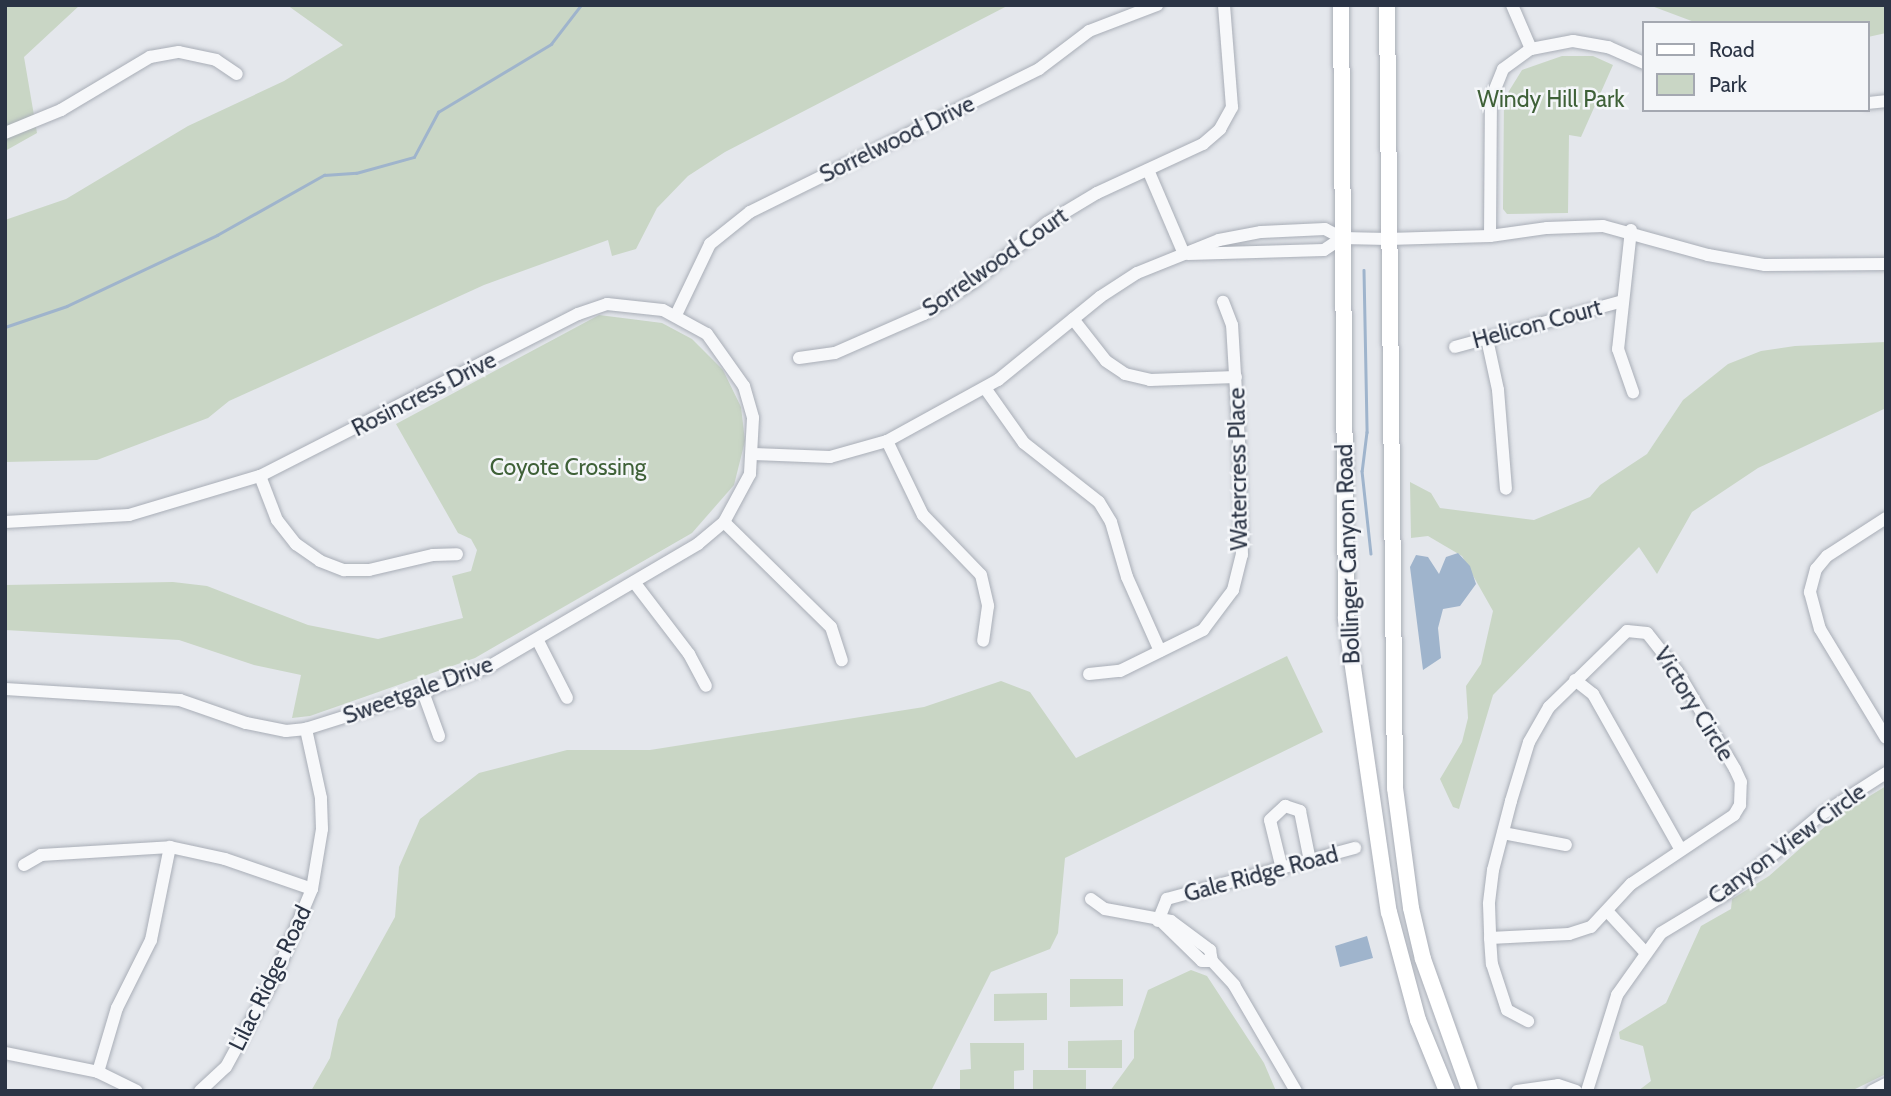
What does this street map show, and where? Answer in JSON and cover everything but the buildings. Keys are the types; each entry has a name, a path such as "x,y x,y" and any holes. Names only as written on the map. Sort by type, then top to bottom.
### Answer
{"main road":[{"name":"Bollinger Canyon Road","path":"1340,5 1345,557 1354,686 1401,964 1447,1091"},
{"name":"Bollinger Canyon Road","path":"1387,5 1395,788 1411,908 1423,959 1470,1091"}],"street":[{"name":"Sorrelwood Drive","path":"676,315 710,244 750,212 1039,69 1089,31 1157,5"},
{"path":"1184,254 1148,170 1203,144 1220,129 1232,107 1224,5"},
{"path":"1512,5 1531,49"},
{"path":"1490,236 1491,99 1503,69 1531,49 1573,41 1591,43 1643,63"},
{"path":"5,133 61,110 150,57 178,52 216,60 237,74"},
{"name":"Sorrelwood Court","path":"799,358 835,353 924,314 975,281 1047,223 1148,170"},
{"path":"754,454 830,457 887,441 985,388 1137,273 1184,254 1261,232 1325,229 1342,238 1388,239 1490,236 1577,226 1631,230 1708,255 1765,265 1886,264"},
{"path":"1631,230 1620,302 1618,349 1633,392"},
{"path":"1184,254 1324,250 1342,238"},
{"name":"Watercress Place","path":"1089,674 1120,671 1203,630 1233,590 1242,555 1236,377 1232,325 1223,302"},
{"name":"Helicon Court","path":"1455,347 1620,302"},
{"name":"Rosincress Drive","path":"5,522 128,515 261,475 578,314 607,304 640,305 676,315 707,334 744,386 753,418 754,454"},
{"path":"1073,319 1106,361 1125,374 1150,380 1236,377"},
{"path":"1487,339 1498,390 1506,489"},
{"path":"985,388 1024,443 1098,502 1160,651"},
{"path":"887,441 923,515 981,575 988,606 983,641"},
{"name":"Sweetgale Drive","path":"5,689 180,699 246,723 286,731 306,729 422,692 488,667 698,544 724,522 750,474 754,454"},
{"path":"261,475 277,520 296,544 320,561 344,570 369,570 433,555 457,554"},
{"path":"1886,519 1827,556 1816,569 1810,592 1811,610 1820,629 1886,738"},
{"path":"724,522 831,627 842,660"},
{"path":"634,582 689,654 706,686"},
{"name":"Victory Circle","path":"1637,629 1653,639 1677,671 1735,769 1742,793 1734,815 1631,884 1608,912 1591,927 1569,933 1490,938 1493,870 1503,833 1529,742 1549,706 1627,631 1637,629"},
{"path":"537,639 567,698"},
{"path":"1575,680 1592,694 1681,850"},
{"path":"422,692 439,736"},
{"name":"Lilac Ridge Road","path":"200,1091 226,1067 276,975 312,889 322,829 321,798 306,729"},
{"name":"Canyon View Circle","path":"1587,1091 1617,995 1644,951 1661,933 1763,867 1819,816 1886,773"},
{"path":"1282,869 1269,820 1285,806 1300,811 1310,861"},
{"path":"1503,833 1566,845"},
{"path":"98,1072 117,1007 152,940 170,848"},
{"path":"24,865 41,855 170,848 225,859 312,889"},
{"name":"Gale Ridge Road","path":"1160,922 1167,900 1355,848"},
{"path":"1091,899 1105,909 1160,922 1202,961 1212,961 1234,985 1296,1091"},
{"path":"1608,912 1644,951"},
{"path":"1490,938 1492,964 1507,1010 1528,1021"},
{"path":"5,1053 98,1072 137,1091"},
{"path":"1872,1091 1886,1084"},
{"path":"1517,1091 1558,1085 1576,1091"}],"green space":[{"path":"5,5 80,5 24,57 37,133 5,151"},
{"path":"287,5 1009,5 725,152 688,176 657,208 636,249 612,256 608,240 484,285 229,401 208,418 97,460 5,462 5,220 66,199 188,126 284,81 343,45"},
{"path":"1649,5 1886,5 1886,33 1870,37 1870,21 1692,21"},
{"name":"Windy Hill Park","path":"1562,56 1593,56 1613,65 1581,137 1569,135 1568,213 1507,214 1503,209 1504,99 1522,70"},
{"name":"Coyote Crossing","path":"599,315 662,323 692,339 723,370 741,407 745,441 734,485 692,533 475,658 310,716 292,718 301,675 254,665 179,640 5,630 5,585 173,582 207,586 308,625 378,639 463,618 452,576 471,571 477,550 471,539 458,533 396,424"},
{"path":"1886,342 1886,408 1758,468 1692,512 1657,574 1639,547 1493,695 1459,809 1453,807 1440,779 1462,742 1468,718 1466,686 1481,664 1493,611 1462,556 1428,536 1411,538 1410,482 1431,493 1440,508 1534,520 1590,497 1600,485 1647,454 1683,400 1728,364 1761,351 1795,346"},
{"path":"1287,656 1323,732 1065,858 1058,933 1050,949 991,972 931,1091 311,1091 330,1058 338,1020 395,917 399,867 420,819 479,773 567,750 650,750 924,707 1001,681 1030,692 1076,758"},
{"path":"1886,786 1886,1074 1851,1091 1638,1091 1651,1081 1643,1046 1620,1039 1619,1032 1666,1003 1701,926 1731,909 1732,899 1769,876 1837,816"},
{"path":"1191,970 1207,976 1264,1063 1276,1091 1110,1091 1134,1058 1134,1031 1148,990"},
{"path":"1070,979 1123,979 1123,1006 1070,1007"},
{"path":"1047,993 1047,1020 994,1021 994,994"},
{"path":"1122,1040 1122,1068 1068,1068 1068,1041"},
{"path":"970,1043 1024,1043 1024,1070 1014,1071 1014,1091 960,1091 960,1070 971,1069"},
{"path":"1033,1070 1086,1070 1086,1091 1033,1091"}],"water":[{"path":"1458,553 1470,566 1476,584 1460,606 1443,609 1438,628 1441,658 1423,670 1410,567 1416,555 1428,557 1439,574 1446,557"},
{"path":"1367,936 1373,958 1340,967 1335,946"}],"waterway":[{"path":"5,327 67,306 217,235 324,175 356,173 414,157 438,112 551,44 581,5"},
{"path":"1364,270 1367,432 1362,471 1371,554"}]}
